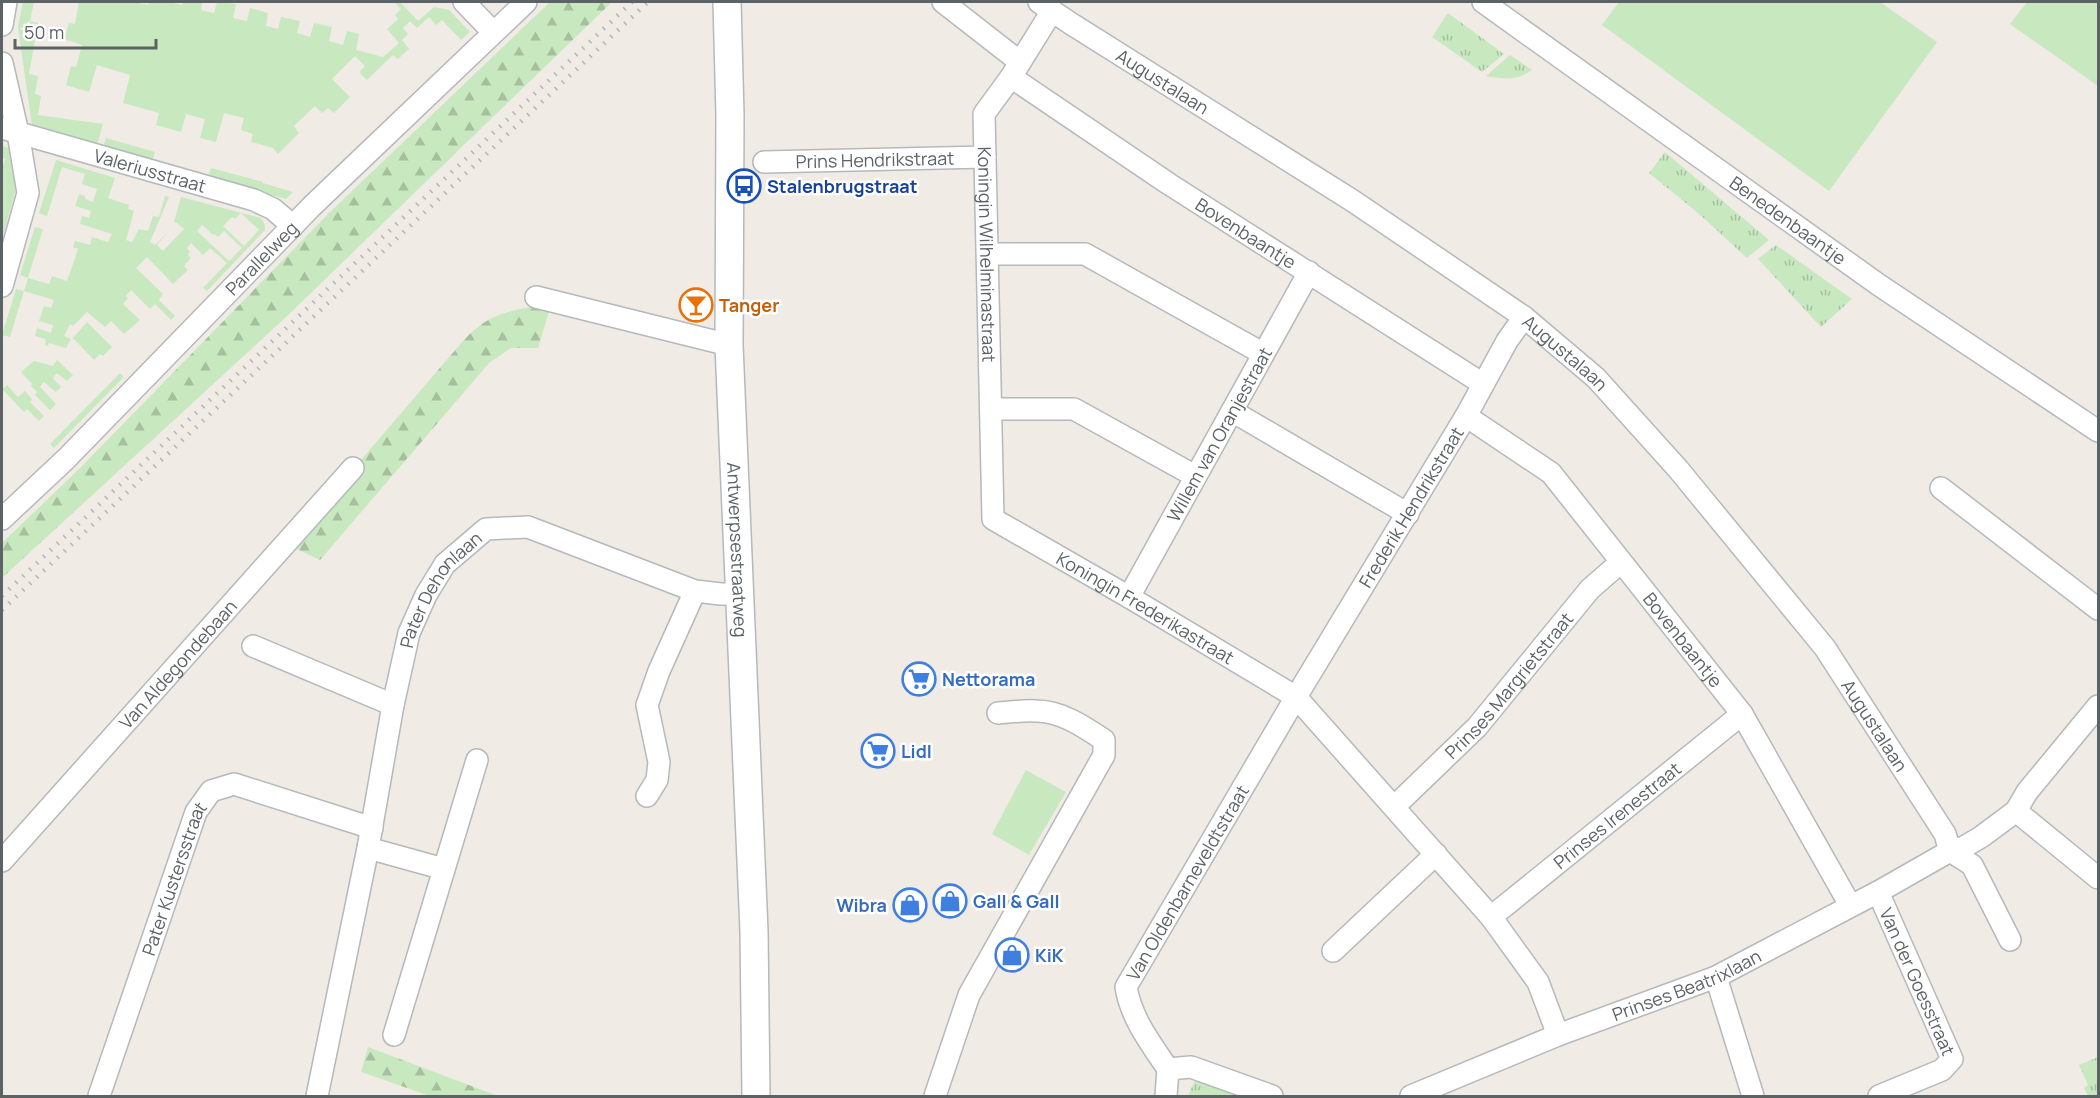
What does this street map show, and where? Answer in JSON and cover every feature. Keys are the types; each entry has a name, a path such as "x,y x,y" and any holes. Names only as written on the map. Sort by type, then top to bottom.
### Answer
{"street":[{"path":"2,25 6,2"},
{"path":"464,2 493,32"},
{"name":"Parallelweg","path":"2,519 66,459 293,225 526,2"},
{"name":"Antwerpsestraatweg","path":"727,2 730,115 729,345 754,931 756,1096"},
{"path":"943,2 1016,70"},
{"name":"Benedenbaantje","path":"1483,2 1879,285 2098,431"},
{"name":"Koningin Wilhelminastraat","path":"993,519 984,114 1016,70 1046,6"},
{"name":"Augustalaan","path":"1046,6 1353,201 1524,317 1596,378 1678,469 1825,648 1945,834 1950,851"},
{"path":"2,63 10,130 27,182 28,196 2,286"},
{"name":"Bovenbaantje","path":"1016,70 1169,184 1483,384"},
{"name":"Valeriusstraat","path":"10,130 254,200 273,209 293,225"},
{"name":"Prins Hendrikstraat","path":"764,162 985,157"},
{"path":"988,254 1085,254 1262,353"},
{"name":"Willem van Oranjestraat","path":"1129,597 1262,353 1309,272"},
{"path":"536,297 729,345"},
{"name":"Frederik Hendrikstraat","path":"1296,697 1408,514 1507,341 1524,317"},
{"path":"992,409 1074,409 1195,476"},
{"path":"1232,411 1408,514"},
{"name":"Bovenbaantje","path":"1466,416 1551,473 1742,714 1850,905"},
{"name":"Van Aldegondebaan","path":"2,861 353,468"},
{"path":"1941,488 2098,609"},
{"name":"Koningin Frederikastraat","path":"993,519 1296,697 1491,917 1538,982 1558,1035"},
{"name":"Pater Dehonlaan","path":"317,1096 409,633 426,595 445,564 486,529 528,527 695,591 741,594"},
{"name":"Prinses Margrietstraat","path":"1395,806 1477,727 1590,589 1621,562"},
{"path":"647,796 657,780 659,762 647,705 659,671 695,591"},
{"path":"253,646 393,705"},
{"name":"Van Oldenbarneveldtstraat","path":"1168,1069 1128,1002 1126,987 1296,697"},
{"path":"2098,706 2027,792 2016,811 2098,878"},
{"path":"935,1096 969,995 1104,755 1104,740 1083,726 1057,714 1036,711 998,713"},
{"name":"Prinses Irenestraat","path":"1491,917 1742,714"},
{"path":"394,1035 477,760"},
{"name":"Pater Kustersstraat","path":"99,1096 195,812 211,791 234,784 370,838"},
{"name":"Prinses Beatrixlaan","path":"1411,1096 1558,1035 1716,976 1878,892 1950,851 1964,847 2016,811"},
{"path":"370,838 444,869"},
{"path":"1950,851 1972,865 2010,940"},
{"path":"1333,951 1436,854"},
{"name":"Van der Goesstraat","path":"1878,892 1952,1059 1942,1070 1879,1096"},
{"path":"1716,976 1753,1096"},
{"path":"1166,1096 1168,1069 1191,1068 1272,1096"}],"green space":[{"path":"23,2 34,2 30,21 38,23 29,74 38,76 35,94 41,96 38,115 103,124 97,145 32,126 18,27"},
{"path":"79,2 134,2 148,5 149,2 182,5 184,2 202,3 201,10 214,13 217,2 236,4 233,18 247,21 250,8 268,13 266,26 278,29 281,17 300,21 297,33 310,37 314,23 332,27 329,41 343,45 347,31 359,34 356,50 383,57 399,43 387,29 398,19 395,15 401,9 394,2 400,2 418,21 434,7 449,10 470,32 461,40 442,20 436,25 429,17 417,28 410,21 403,28 408,34 402,40 409,49 398,59 393,55 367,80 359,72 365,66 355,56 332,79 350,97 334,113 328,108 322,113 315,106 294,126 299,133 278,154 273,148 251,142 253,134 241,130 244,118 224,113 216,142 200,138 205,119 186,114 181,132 156,125 159,113 123,103 130,75 97,65 89,92 66,85 71,66 76,67 82,45 64,39 69,23 75,24"},
{"path":"550,2 612,2 284,319 2,578 2,543 81,467 329,213"},
{"path":"1619,2 1880,2 1937,42 1829,191 1602,25"},
{"path":"2027,2 2098,2 2098,86 2010,24"},
{"path":"1448,13 1504,54 1482,72 1432,37"},
{"path":"1510,55 1532,70 1521,76 1510,78 1486,76"},
{"path":"106,138 155,152 152,161 103,147"},
{"path":"3,146 9,148 16,189 2,239 2,169 5,159 2,157"},
{"path":"1665,152 1769,240 1747,258 1698,213 1649,173"},
{"path":"56,160 115,178 108,198 129,205 128,209 134,211 126,240 132,242 139,229 148,231 153,216 159,217 165,196 169,197 150,242 155,245 168,232 157,245 163,251 184,229 174,222 181,197 261,218 265,225 265,230 207,291 203,288 227,263 210,248 203,255 191,243 187,248 191,258 184,266 188,270 173,284 147,257 136,268 163,294 159,300 175,316 171,320 155,304 150,309 131,290 123,304 140,320 124,334 111,321 105,327 87,312 73,326 70,324 64,336 71,339 66,348 49,343 47,346 45,345 46,339 35,336 37,328 51,333 53,325 39,321 44,306 51,308 54,300 24,291 28,278 49,284 52,276 67,281 78,249 73,247 75,241 90,245 92,237 108,242 112,234 80,224 82,216 89,218 91,211 75,206 79,194 93,202 97,189 82,184 85,174 62,167 47,216 39,213","holes":["241,213 259,230 244,246 223,226 232,217 235,219","202,225 218,237 224,231 242,248 229,261 197,231"]},
{"path":"211,168 293,192 286,199 208,177"},
{"path":"35,227 43,229 28,278 20,275"},
{"path":"1776,245 1852,299 1821,327 1758,259"},
{"path":"16,289 24,291 10,337 2,335"},
{"path":"535,306 550,308 538,348 511,348 489,363 320,560 288,545 472,332 496,316"},
{"path":"87,322 112,347 103,356 100,354 94,360 73,338"},
{"path":"57,360 73,375 67,381 57,373 53,378 61,387 56,392 44,382 40,387 56,404 50,410 35,395 37,392 21,372 34,361 53,366"},
{"path":"120,373 124,377 54,448 50,444"},
{"path":"7,385 18,397 25,391 32,399 30,402 44,416 39,421 27,409 24,412 2,389"},
{"path":"1026,770 1066,792 1029,855 992,834"},
{"path":"368,1047 498,1096 430,1096 361,1072"},
{"path":"2098,1057 2098,1096 2088,1096 2084,1088 2088,1085 2079,1065"},
{"path":"1203,1079 1250,1096 1188,1096 1195,1080"}],"railway":[{"path":"2,596 632,2"},
{"path":"2,610 648,2"}],"place":[{"name":"Stalenbrugstraat","path":"744,186"},
{"name":"Tanger","path":"696,305"},
{"name":"Nettorama","path":"919,679"},
{"name":"Lidl","path":"878,751"},
{"name":"Gall & Gall","path":"950,901"},
{"name":"Wibra","path":"910,905"},
{"name":"KiK","path":"1012,955"}]}
